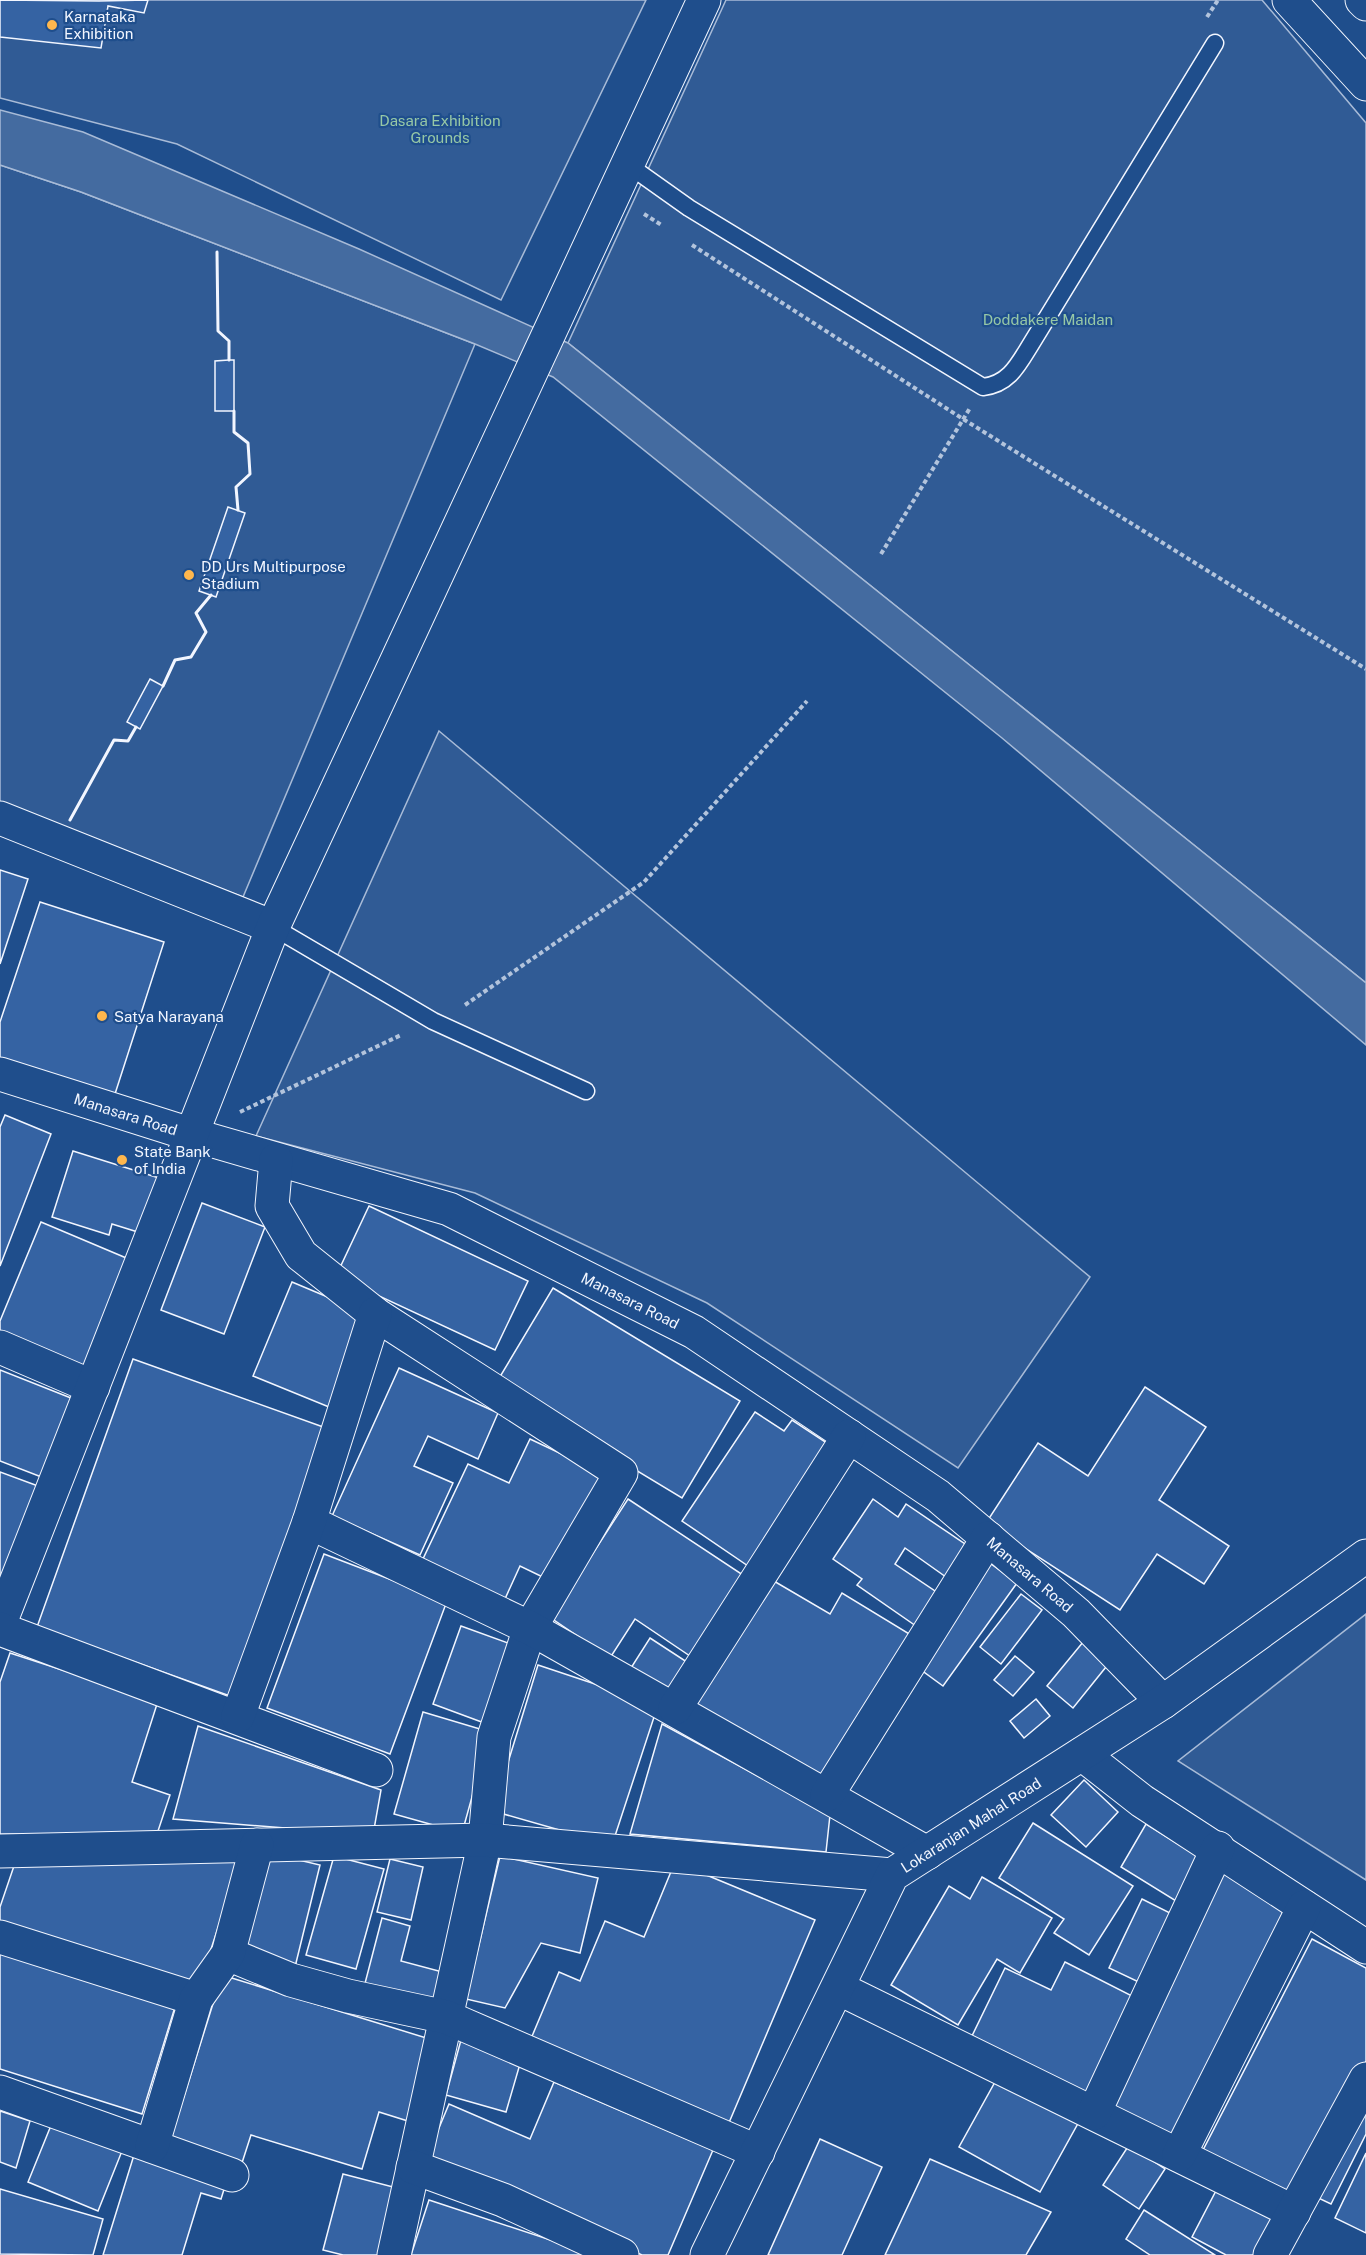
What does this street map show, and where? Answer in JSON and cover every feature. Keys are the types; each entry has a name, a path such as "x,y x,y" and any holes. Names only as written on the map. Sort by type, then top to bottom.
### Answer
{"street":[{"path":"0,1623 273,927 529,372 704,0"},
{"path":"1289,0 1366,84"},
{"path":"1362,0 1366,4"},
{"path":"0,818 273,927"},
{"name":"Manasara Road","path":"0,1075 276,1160 449,1209 694,1332 938,1496 1076,1613 1163,1702"},
{"path":"276,1160 272,1206 301,1255 375,1314 621,1473 530,1628 494,1737 485,1840 394,2255"},
{"path":"238,1716 309,1521 375,1314"},
{"path":"0,1347 93,1387"},
{"path":"675,1708 849,1436"},
{"path":"309,1521 530,1628 927,1852"},
{"path":"827,1794 988,1538"},
{"name":"Lokaranjan Mahal Road","path":"707,2255 892,1875 1163,1702 1366,1556"},
{"path":"0,1629 238,1716 376,1770"},
{"path":"1082,1754 1142,1801 1218,1848 1366,1947"},
{"path":"0,1851 485,1840 892,1875"},
{"path":"152,2146 196,1999 228,1954 257,1845"},
{"path":"1094,2113 1218,1848"},
{"path":"1179,2155 1304,1907"},
{"path":"0,1937 196,1999"},
{"path":"228,1954 314,1986 446,2017 758,2152"},
{"path":"838,1988 1294,2212"},
{"path":"1270,2255 1366,2079"},
{"path":"0,2091 232,2175"},
{"path":"413,2167 502,2200 622,2255"}],"lane":[{"path":"627,164 689,208 983,387 996,386 1011,376 1215,43"},
{"path":"273,927 434,1021 586,1091"}],"path":[{"path":"613,194 673,233"},
{"path":"683,239 963,419 1366,669"},
{"path":"193,1135 377,1045 472,1002 644,882 807,701"}],"shaded area":[{"name":"Dasara Exhibition Grounds","path":"0,0 646,0 501,300 177,144 0,98"},
{"name":"Doddakere Maidan","path":"726,0 1262,0 1366,123 1366,983 568,343"},
{"path":"0,110 83,132 359,249 568,343 1366,983 1366,1045 1002,738 553,377 475,344 81,192 0,165"},
{"name":"DD Urs Multipurpose Stadium","path":"0,165 81,192 475,344 243,897 0,806"},
{"path":"439,731 1090,1277 958,1468 707,1303 475,1193 256,1136"},
{"path":"1366,1614 1366,1880 1178,1761"}],"building":[{"name":"Karnataka Exhibition","path":"0,0 148,0 144,13 108,6 101,48 0,37"},
{"path":"234,360 234,411 215,411 215,361"},
{"path":"228,507 245,513 216,597 199,591"},
{"path":"150,679 163,686 140,729 127,722"},
{"path":"0,870 28,879 0,964"},
{"path":"40,902 164,942 114,1097 0,1062 0,1022"},
{"path":"5,1115 51,1134 0,1266 0,1127"},
{"path":"73,1151 159,1178 141,1233 112,1224 109,1235 52,1217"},
{"path":"202,1203 265,1227 224,1334 161,1310"},
{"path":"369,1206 528,1281 495,1350 336,1276"},
{"path":"41,1222 131,1260 83,1377 0,1343 0,1321"},
{"path":"292,1282 368,1314 329,1407 253,1376"},
{"path":"553,1288 740,1401 682,1498 495,1385"},
{"path":"133,1359 326,1428 230,1696 37,1627"},
{"path":"399,1368 498,1413 478,1459 428,1436 414,1466 453,1483 420,1555 332,1516"},
{"path":"0,1370 76,1400 44,1478 0,1461"},
{"path":"1145,1387 1206,1427 1159,1500 1229,1546 1204,1584 1157,1554 1120,1610 986,1523 1038,1443 1088,1476"},
{"path":"755,1412 784,1431 792,1420 836,1449 754,1570 682,1521"},
{"path":"530,1439 604,1474 553,1582 520,1566 504,1601 422,1561 468,1464 509,1483"},
{"path":"0,1472 38,1486 0,1590"},
{"path":"628,1499 746,1577 693,1658 635,1619 610,1658 551,1618"},
{"path":"873,1499 898,1517 906,1504 968,1546 946,1577 905,1548 895,1564 938,1593 916,1626 857,1585 862,1579 833,1559"},
{"path":"324,1554 447,1601 390,1754 267,1708"},
{"path":"987,1561 1017,1583 943,1686 913,1664"},
{"path":"767,1577 830,1614 842,1593 911,1635 822,1785 690,1707"},
{"path":"1021,1594 1042,1610 1001,1664 980,1647"},
{"path":"461,1626 516,1646 487,1724 433,1704"},
{"path":"1088,1636 1114,1657 1073,1708 1047,1686"},
{"path":"650,1638 690,1664 668,1697 629,1671"},
{"path":"10,1653 158,1701 132,1782 170,1795 156,1837 0,1834 0,1682"},
{"path":"1015,1656 1034,1672 1013,1696 994,1680"},
{"path":"538,1665 658,1705 612,1845 493,1811"},
{"path":"1036,1699 1050,1716 1024,1738 1010,1721"},
{"path":"423,1712 490,1732 462,1833 394,1814"},
{"path":"662,1724 830,1815 826,1852 630,1834"},
{"path":"198,1726 381,1790 373,1835 173,1819"},
{"path":"1084,1780 1118,1812 1086,1847 1051,1815"},
{"path":"1033,1823 1133,1886 1089,1955 1054,1933 1064,1919 999,1878"},
{"path":"1146,1824 1201,1858 1176,1901 1121,1867"},
{"path":"243,1851 199,1986 0,1921 0,1907 15,1863"},
{"path":"265,1852 320,1865 295,1967 239,1954"},
{"path":"334,1856 384,1869 356,1969 306,1955"},
{"path":"500,1856 598,1878 580,1953 541,1943 505,2008 466,1999"},
{"path":"390,1859 423,1867 411,1920 377,1912"},
{"path":"675,1862 815,1920 728,2125 530,2041 559,1972 580,1981 605,1921 644,1937"},
{"path":"1221,1869 1293,1903 1177,2145 1105,2110"},
{"path":"982,1877 1052,1918 1020,1973 997,1959 958,2025 891,1985 949,1886 970,1899"},
{"path":"1142,1899 1178,1917 1145,1985 1109,1968"},
{"path":"382,1918 410,1926 401,1961 450,1974 440,2012 363,1991"},
{"path":"1312,1939 1366,1968 1366,2061 1293,2202 1201,2154"},
{"path":"0,1952 175,2007 142,2114 0,2069"},
{"path":"1065,1962 1138,1999 1088,2101 969,2042 1005,1968 1051,1990"},
{"path":"222,1975 436,2041 411,2122 379,2112 362,2169 251,2135 240,2169 168,2147"},
{"path":"461,2040 522,2057 506,2112 446,2095"},
{"path":"1000,2073 1081,2118 1040,2192 959,2147"},
{"path":"554,2082 713,2150 668,2255 642,2255 426,2159 449,2104 530,2139"},
{"path":"1366,2092 1366,2134 1331,2204 1314,2196"},
{"path":"0,2111 30,2121 16,2168 0,2162"},
{"path":"52,2123 122,2151 98,2211 28,2182"},
{"path":"820,2139 882,2167 842,2255 768,2255"},
{"path":"1129,2145 1165,2169 1139,2209 1103,2185"},
{"path":"1366,2153 1366,2233 1335,2218"},
{"path":"134,2155 226,2183 221,2199 201,2193 182,2255 103,2255"},
{"path":"930,2159 1051,2212 1026,2255 885,2255"},
{"path":"343,2174 397,2188 380,2255 343,2255 323,2250"},
{"path":"1219,2185 1280,2218 1260,2255 1226,2255 1192,2237"},
{"path":"0,2189 103,2219 93,2255 0,2254"},
{"path":"429,2200 596,2255 411,2255"},
{"path":"1144,2210 1215,2255 1150,2255 1126,2239"}],"wall":[{"path":"217,252 218,331 229,341 229,360"},
{"path":"234,411 234,432 248,443 250,474 236,487 238,510"},
{"path":"163,686 175,660 191,657 206,632 196,613 211,595"},
{"path":"70,820 114,740 128,741 136,727"}],"place":[{"name":"Karnataka Exhibition","path":"52,25"},
{"name":"DD Urs Multipurpose Stadium","path":"189,575"},
{"name":"Satya Narayana","path":"102,1016"},
{"name":"State Bank of India","path":"122,1160"}]}
